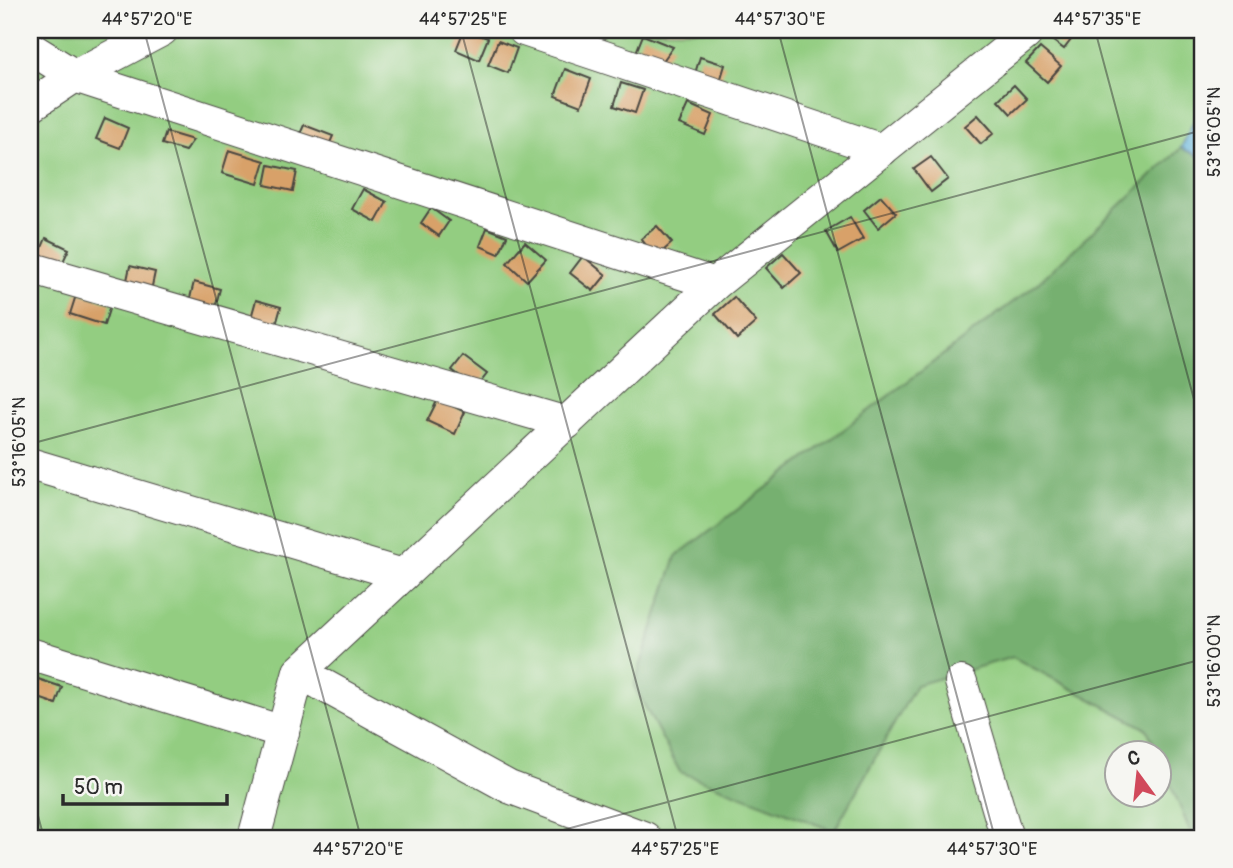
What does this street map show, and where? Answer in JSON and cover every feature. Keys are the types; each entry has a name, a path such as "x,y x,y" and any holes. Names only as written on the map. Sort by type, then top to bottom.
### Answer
{"lane":[{"path":"30,106 75,76 162,30"},
{"path":"524,30 883,150"},
{"path":"254,838 299,672 715,284 883,150 1023,31"},
{"path":"30,48 75,76 715,284"},
{"path":"30,268 566,423"},
{"path":"30,464 402,575"},
{"path":"30,654 283,732"},
{"path":"299,672 509,787 645,838"},
{"path":"961,682 1007,838"}],"green space":[{"path":"48,30 1203,30 1203,838 30,838 30,43"},
{"path":"1181,148 1203,158 1203,838 1193,838 1174,793 1174,738 1151,738 1147,729 1013,657 916,685 834,831 680,772 634,686 676,556 1037,284"}],"water":[{"path":"1203,101 1203,158 1181,148"}],"building":[{"path":"464,30 488,38 479,60 456,50"},
{"path":"1047,30 1066,30 1074,36 1064,49 1044,34"},
{"path":"643,35 673,47 657,69 633,60"},
{"path":"498,41 517,48 508,73 488,65"},
{"path":"1040,48 1061,66 1047,82 1026,63"},
{"path":"700,57 725,65 718,88 693,80"},
{"path":"565,69 591,79 581,106 555,96"},
{"path":"621,83 643,90 635,113 614,106"},
{"path":"1014,85 1027,99 1011,114 998,100"},
{"path":"688,104 713,115 705,135 679,124"},
{"path":"978,115 994,133 981,144 965,126"},
{"path":"105,118 128,128 120,148 96,139"},
{"path":"304,125 333,136 326,152 297,141"},
{"path":"166,132 193,140 185,151 162,144"},
{"path":"229,150 265,161 258,184 222,173"},
{"path":"931,157 948,179 931,192 914,169"},
{"path":"269,165 297,171 293,191 265,185"},
{"path":"363,189 387,202 376,222 352,209"},
{"path":"881,196 896,213 878,228 864,210"},
{"path":"431,208 449,221 439,236 421,223"},
{"path":"850,217 863,239 838,253 826,231"},
{"path":"657,226 672,243 656,257 641,239"},
{"path":"487,228 507,236 499,254 480,246"},
{"path":"46,238 69,249 59,270 37,259"},
{"path":"525,242 546,260 527,281 507,263"},
{"path":"783,253 801,273 784,288 766,268"},
{"path":"583,256 606,275 593,291 570,273"},
{"path":"130,266 155,272 151,291 126,285"},
{"path":"194,282 220,289 214,312 188,306"},
{"path":"77,292 111,303 104,325 70,314"},
{"path":"734,297 756,322 737,339 715,314"},
{"path":"256,300 281,307 274,332 249,325"},
{"path":"463,356 487,374 476,388 452,370"},
{"path":"438,399 465,412 455,434 427,421"},
{"path":"32,677 62,687 56,704 30,695"}]}
